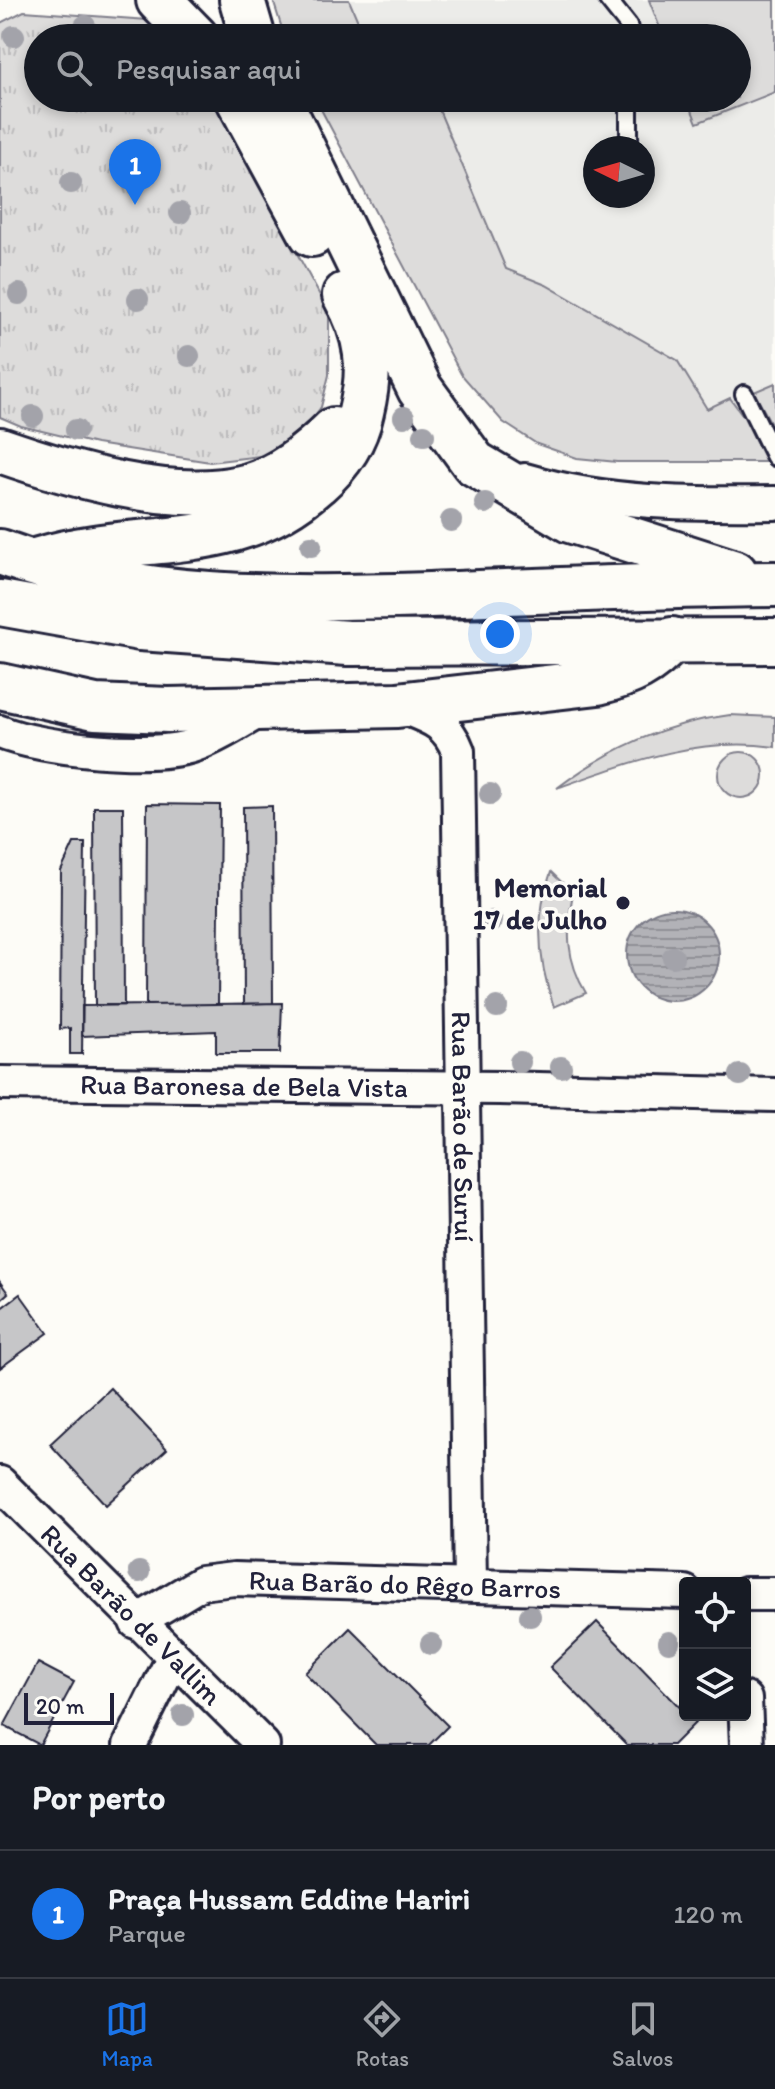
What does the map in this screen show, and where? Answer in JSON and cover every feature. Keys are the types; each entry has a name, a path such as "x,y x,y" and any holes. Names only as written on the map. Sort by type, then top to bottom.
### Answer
{"highway":[{"path":"242,0 249,24"},
{"path":"150,1 179,24"},
{"path":"15,558 219,535 256,524 283,511 334,468 357,433 368,379 364,333 246,112"},
{"path":"285,112 420,389 474,463 570,520 624,540 773,584"},
{"path":"0,450 106,481 197,493 243,487 283,472 318,446 364,400"},
{"path":"15,558 130,585 214,595 343,597 773,584"},
{"path":"0,603 140,628 348,643 775,641"},
{"path":"0,686 95,707 168,710 397,705 598,682 630,674 653,662 672,640"}],"street":[{"path":"420,389 472,444 524,480 574,494 619,499 680,504 775,503"},
{"name":"Rua Barão de Suruí","path":"397,705 440,722 452,734 458,751 470,1585"},
{"path":"0,732 24,742 165,751 194,746 266,706"},
{"name":"Rua Baronesa de Bela Vista","path":"0,1083 775,1095"},
{"name":"Rua Barão de Vallim","path":"0,1483 136,1622 263,1745"},
{"name":"Rua Barão do Rêgo Barros","path":"136,1622 201,1583 234,1579 470,1585 677,1598"},
{"path":"751,1594 775,1594"},
{"path":"130,1745 173,1658"},
{"path":"746,1721 747,1745"}],"lane":[{"path":"608,0 627,24"},
{"path":"629,112 629,136"},
{"path":"744,394 775,457"}],"shaded area":[{"path":"273,0 775,0 775,462 617,462 577,458 537,444 503,422 461,374 322,112 751,112 751,24 281,24"},
{"path":"673,909 691,912 706,922 716,937 719,955 716,973 706,988 691,998 673,1001 655,998 640,988 630,973 627,955 630,937 640,922 655,912"}],"green space":[{"path":"273,0 349,0 359,24 281,24"},
{"path":"649,0 775,0 775,92 751,102 751,24 658,24"},
{"path":"24,11 148,20 152,24 24,24 24,112 220,112 329,312 329,375 321,407 300,436 277,454 210,462 96,444 21,426 0,417 0,23"},
{"path":"322,112 440,112 506,269 546,285 677,360 707,409 730,398 744,417 766,462 617,462 577,458 537,444 503,422 461,374"},
{"path":"693,112 725,112 697,123"},
{"path":"775,383 775,431 754,392"},
{"path":"730,715 775,717 775,747 718,745 664,754 557,788 597,761 638,740 682,724"},
{"path":"741,752 757,759 764,775 757,791 741,798 725,791 718,775 725,759"},
{"path":"551,872 573,893 569,944 579,981 586,993 554,1007 544,973 540,940 542,906"}],"building":[{"path":"147,804 220,805 218,1004 146,1005"},
{"path":"272,806 273,1003 244,1004 243,807"},
{"path":"94,807 123,807 124,1005 95,1005"},
{"path":"74,843 85,843 82,1054 70,1054 70,1028 60,1029 61,871"},
{"path":"282,1003 280,1053 216,1053 216,1031 82,1036 82,1006"},
{"path":"0,1282 8,1293 0,1300"},
{"path":"20,1294 48,1333 0,1368 0,1309"},
{"path":"110,1388 167,1449 106,1505 50,1444"},
{"path":"597,1622 679,1707 679,1721 695,1723 673,1745 627,1745 550,1667"},
{"path":"350,1628 448,1726 429,1745 376,1745 305,1673"},
{"path":"38,1663 74,1682 40,1745 4,1726"}],"place":[{"name":"Praça Hussam Eddine Hariri","path":"135,205"},
{"name":"Memorial 17 de Julho","path":"623,903"}]}
